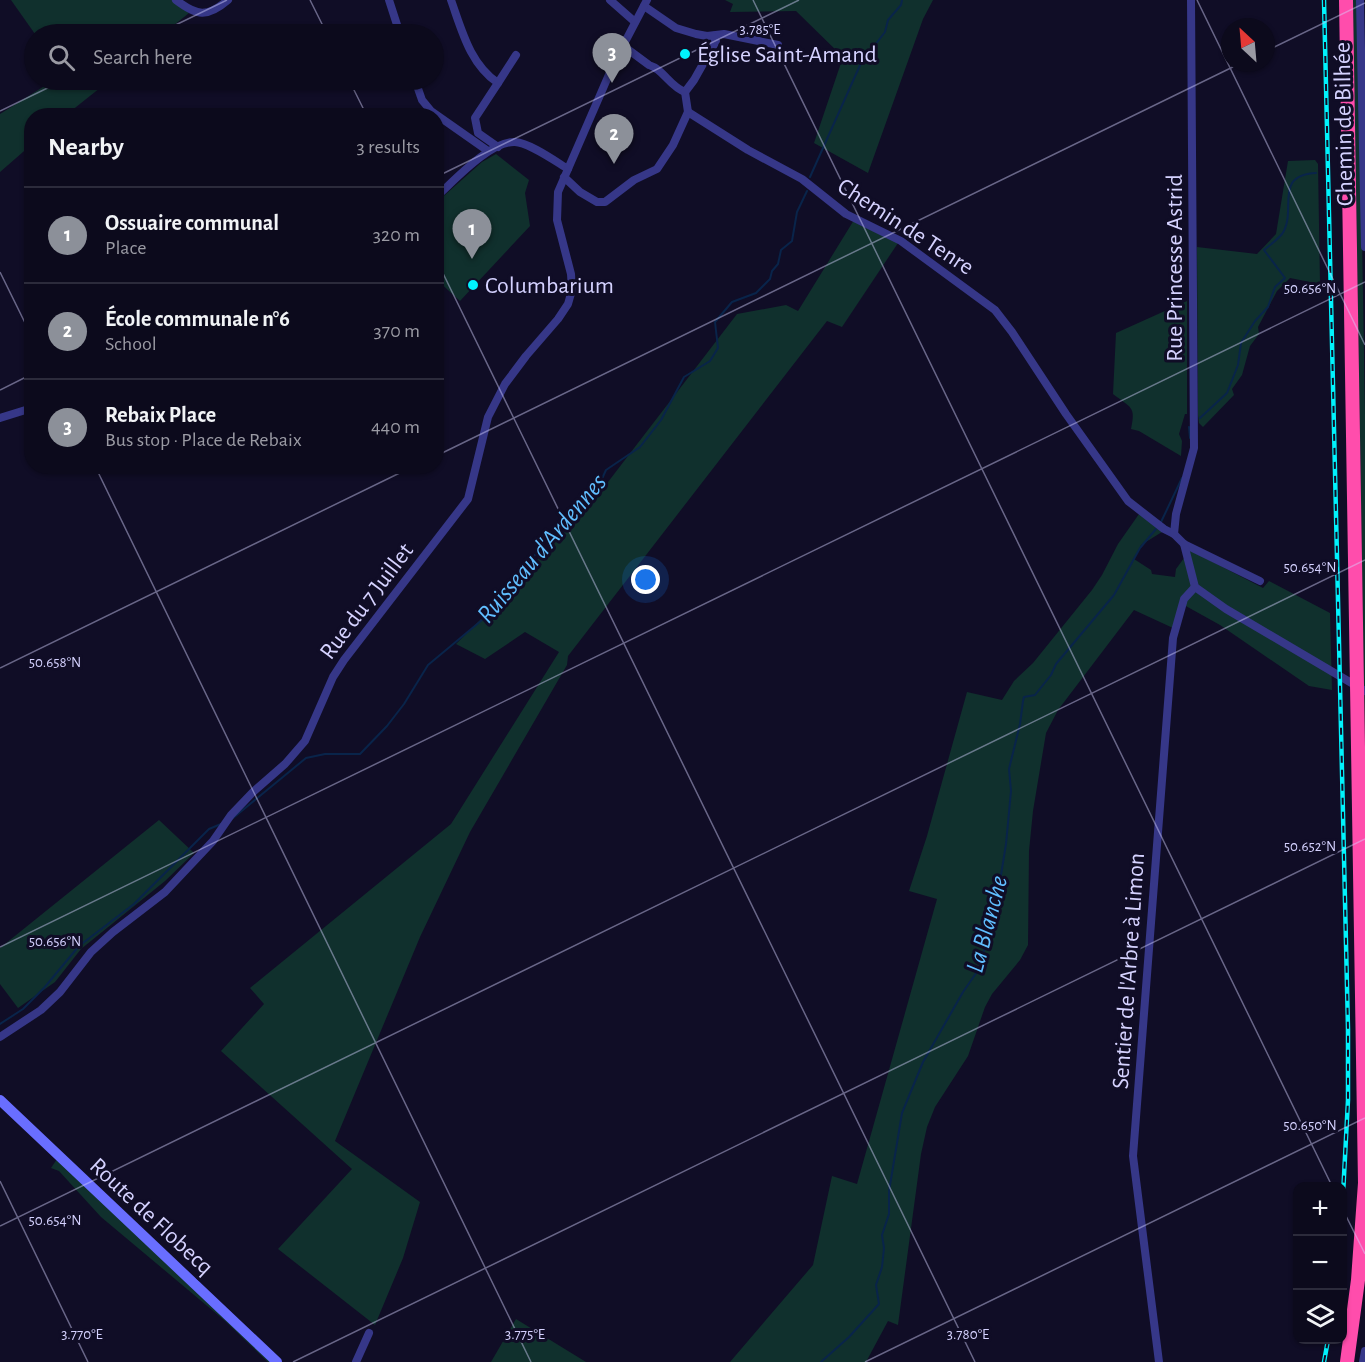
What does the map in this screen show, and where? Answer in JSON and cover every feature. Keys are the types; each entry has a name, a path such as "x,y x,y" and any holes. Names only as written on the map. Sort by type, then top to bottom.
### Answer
{"highway":[{"path":"1346,0 1365,1183 1358,1280 1347,1362"}],"street":[{"path":"176,0 189,10 202,14 218,8 228,0"},
{"path":"389,0 397,24"},
{"path":"451,0 468,48 485,74 498,83"},
{"path":"610,0 635,22"},
{"name":"Rue Princesse Astrid","path":"1174,534 1176,514 1194,448 1191,0"},
{"name":"Chemin de Bilhée","path":"1360,0 1365,247"},
{"path":"645,3 676,28 707,36 724,34 778,45"},
{"name":"Rue du 7 Juillet","path":"0,1037 41,1010 60,992 91,952 165,892 213,841 231,815 306,741 333,677 344,660 468,499 488,417 505,384 568,304 572,290 571,274 557,213 558,192 622,45 645,3"},
{"path":"564,177 580,192 597,202 605,202 634,180 657,169 673,145 688,112 685,92 716,41 713,36"},
{"path":"622,45 653,66 673,86 685,92"},
{"path":"498,147 478,133 475,118 516,55"},
{"path":"418,90 422,100 429,108"},
{"name":"Chemin de Tenre","path":"688,112 748,150 802,179 846,214 901,241 995,310 1128,501 1164,530 1174,534 1184,544 1260,581"},
{"path":"444,120 488,151"},
{"path":"444,190 488,151 507,142 517,142 568,169"},
{"path":"0,418 24,410"},
{"path":"1184,544 1195,587 1226,609 1365,692"},
{"name":"Sentier de l'Arbre à Limon","path":"1159,1362 1133,1156 1173,638 1184,599 1195,587"},
{"name":"Route de Flobecq","path":"0,1100 277,1362"},
{"path":"356,1362 369,1332"},
{"path":"1363,1362 1365,1351"}],"green space":[{"path":"11,0 172,0 189,13 175,24 28,24"},
{"path":"725,0 933,0 923,19 868,173 814,143 843,57 796,11 730,12 733,4"},
{"path":"1353,0 1358,0 1365,415 1365,758"},
{"path":"38,90 97,90 75,108 24,108 24,151 0,172 0,114"},
{"path":"496,154 529,180 525,193 530,226 460,301 444,286 444,196 482,162"},
{"path":"1315,160 1318,164 1320,284 1290,278 1277,291 1258,327 1259,334 1250,346 1242,375 1232,389 1234,395 1203,427 1199,423 1198,415 1197,247 1257,254 1276,234 1288,161"},
{"path":"854,220 898,243 842,327 827,321 568,656 567,665 470,832 420,937 335,1141 420,1202 403,1258 375,1325 278,1249 352,1169 221,1051 264,1004 250,988 451,824 559,652 525,632 485,659 456,644 503,597 608,482 737,314 786,305 798,311"},
{"path":"1187,301 1187,414 1185,414 1179,434 1182,441 1181,456 1139,431 1131,429 1133,416 1131,408 1113,394 1116,333"},
{"path":"1139,514 1162,532 1141,545 1134,559 1151,570 1152,574 1175,577 1176,569 1190,550 1263,588 1269,581 1330,613 1332,690 1309,686 1220,625 1184,605 1173,628 1134,610 1058,710 1046,733 1029,851 1028,945 1020,960 992,994 985,1007 968,1056 935,1107 927,1127 921,1154 898,1325 888,1321 866,1362 730,1362 813,1265 832,1176 857,1184 937,899 909,891 927,836 967,692 1002,700 1014,681 1033,663 1092,590 1118,544"},
{"path":"159,820 194,853 165,881 81,949 55,982 18,1008 0,984 0,948"},
{"path":"57,1159 272,1362 268,1362 224,1320 101,1217 59,1171 51,1168"},
{"path":"516,1319 586,1362 491,1362"}],"waterway":[{"name":"Ruisseau d'Ardennes","path":"810,177 861,63 885,32 888,20 901,5 902,0"},
{"name":"La Blanche","path":"1200,418 1227,393 1238,365 1241,343 1255,321 1268,307 1275,287 1285,278 1264,250 1282,234 1286,225 1290,187 1294,180 1303,175 1316,173"},
{"name":"Ruisseau d'Ardennes","path":"233,818 306,758 325,754 360,754 404,704 428,665 494,610 506,585 537,553 548,536 559,529 583,504 601,481 606,470 640,447 661,420 684,377 710,361 718,348 715,322 732,302 756,293 770,279 772,271 778,264 781,250 792,241 797,212 807,191"},
{"path":"1189,427 1190,438"},
{"path":"1161,522 1182,478"},
{"name":"La Blanche","path":"821,1362 849,1337 879,1304 876,1285 882,1267 884,1248 882,1235 889,1214 889,1191 902,1113 923,1062 963,992 979,969 996,906 1006,844 1011,791 1009,769 1024,697 1035,695 1051,675 1056,664 1114,595 1140,548 1156,529"},
{"name":"Ruisseau d'Ardennes","path":"0,1024 23,1009 79,946 134,904 209,829 221,824"}],"railway":[{"path":"1324,0 1348,1029 1348,1100 1344,1182"},
{"path":"1324,1362 1327,1344"}],"place":[{"name":"Église Saint-Amand","path":"685,54"},
{"name":"Rebaix Place","path":"612,83"},
{"name":"École communale n°6","path":"614,164"},
{"name":"Ossuaire communal","path":"472,259"},
{"name":"Columbarium","path":"473,285"}]}
